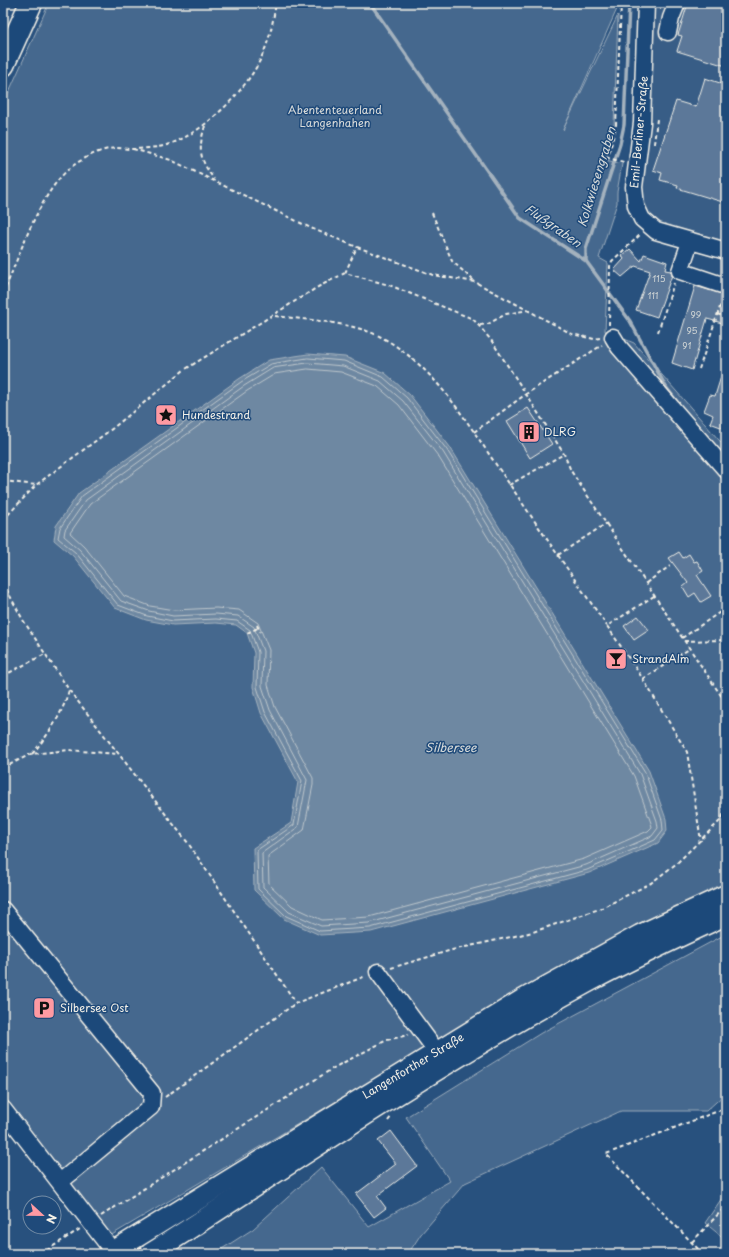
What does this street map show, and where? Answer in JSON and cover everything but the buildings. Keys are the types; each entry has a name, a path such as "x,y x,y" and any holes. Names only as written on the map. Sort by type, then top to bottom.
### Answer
{"highway":[{"path":"3,65 31,3"}],"main road":[{"name":"Langenforther Straße","path":"112,1253 436,1052 581,966 726,895"},
{"name":"Langenforther Straße","path":"150,1254 378,1108 531,1015 649,950 726,915"}],"street":[{"name":"Emil-Berliner-Straße","path":"646,3 642,123 634,198 639,213 648,225 656,231 690,242"},
{"path":"668,32 671,18 677,3"},
{"path":"724,290 680,271 690,242 726,251"},
{"path":"613,337 619,347 726,470"},
{"path":"3,910 152,1093 151,1107 60,1182"},
{"path":"378,972 436,1052"},
{"path":"3,1109 92,1222 112,1253"}],"path":[{"path":"3,294 40,209 52,187 73,166 89,156 110,148 133,149 159,147 178,141 206,125 240,89 262,57 270,35 276,3"},
{"path":"621,3 616,126 608,158 624,162"},
{"path":"654,146 657,132 657,116"},
{"path":"206,125 201,140 200,154 205,167 215,180"},
{"path":"133,149 171,160 215,180 313,229 357,247 432,275 475,282"},
{"path":"432,213 452,261 475,282 572,334 594,339 613,337"},
{"path":"608,309 609,281 612,261 641,234"},
{"path":"3,520 36,485 113,428 184,370 274,316 318,287 345,273 357,247"},
{"path":"658,332 680,271"},
{"path":"345,273 368,278 448,308 473,319 480,325 564,454 571,470 608,523 654,596 726,703"},
{"path":"699,369 718,314 724,290"},
{"path":"480,325 488,324 506,314 528,310"},
{"path":"718,314 726,317"},
{"path":"274,316 355,327 380,337 408,354 422,366 454,404 643,678 687,752 701,841"},
{"path":"473,432 526,394 613,337"},
{"path":"509,485 564,454"},
{"path":"3,481 36,485"},
{"path":"558,555 608,523"},
{"path":"646,583 670,566"},
{"path":"3,583 23,620 69,690 188,843 296,1003"},
{"path":"607,626 654,596"},
{"path":"683,640 726,608"},
{"path":"257,625 260,632"},
{"path":"247,633 258,628"},
{"path":"683,640 726,640"},
{"path":"643,678 689,648"},
{"path":"3,676 46,654"},
{"path":"31,754 51,731 65,706 69,690"},
{"path":"3,768 31,754 69,750 118,754"},
{"path":"722,819 726,805"},
{"path":"151,1107 296,1003 378,972 452,950 533,932 602,908 651,883 677,863 726,816"},
{"path":"41,1254 335,1067 387,1040 422,1033"},
{"path":"703,1254 606,1154 726,1108"},
{"path":"692,1242 726,1206"}],"shaded area":[{"path":"646,3 726,3 726,251 676,238 639,213"}],"green space":[{"name":"Abententeuerland Langenhahen","path":"49,3 617,3 617,9 563,130 618,15 614,126 606,160 622,164 617,192 617,203 599,258 608,263 605,331 634,343 726,448 726,886 518,993 110,1236 3,1106 3,105"},
{"path":"726,934 726,1093 706,1111 621,1111 465,1183 421,1234 408,1254 214,1254 253,1229 321,1167 369,1227 450,1181 406,1117 541,1033"},
{"path":"726,1192 726,1240 705,1223"}],"water":[{"name":"Silbersee","path":"308,354 345,357 385,373 410,395 450,447 649,771 666,819 667,831 658,843 589,873 371,932 320,935 284,919 254,890 253,848 291,823 298,782 261,713 253,687 254,653 247,633 236,625 216,623 173,625 146,620 115,608 73,556 54,540 56,526 79,493 239,379 269,360"}],"waterway":[{"name":"Flußgraben","path":"370,3 520,218 586,261 630,321 666,387 678,403"},
{"name":"Kolkwiesengraben","path":"586,261 586,249 620,144 624,125 629,3"}],"place":[{"name":"Hundestrand","path":"166,415"},
{"name":"DLRG","path":"529,432"},
{"name":"StrandAlm","path":"616,659"},
{"name":"Silbersee Ost","path":"44,1008"}]}
